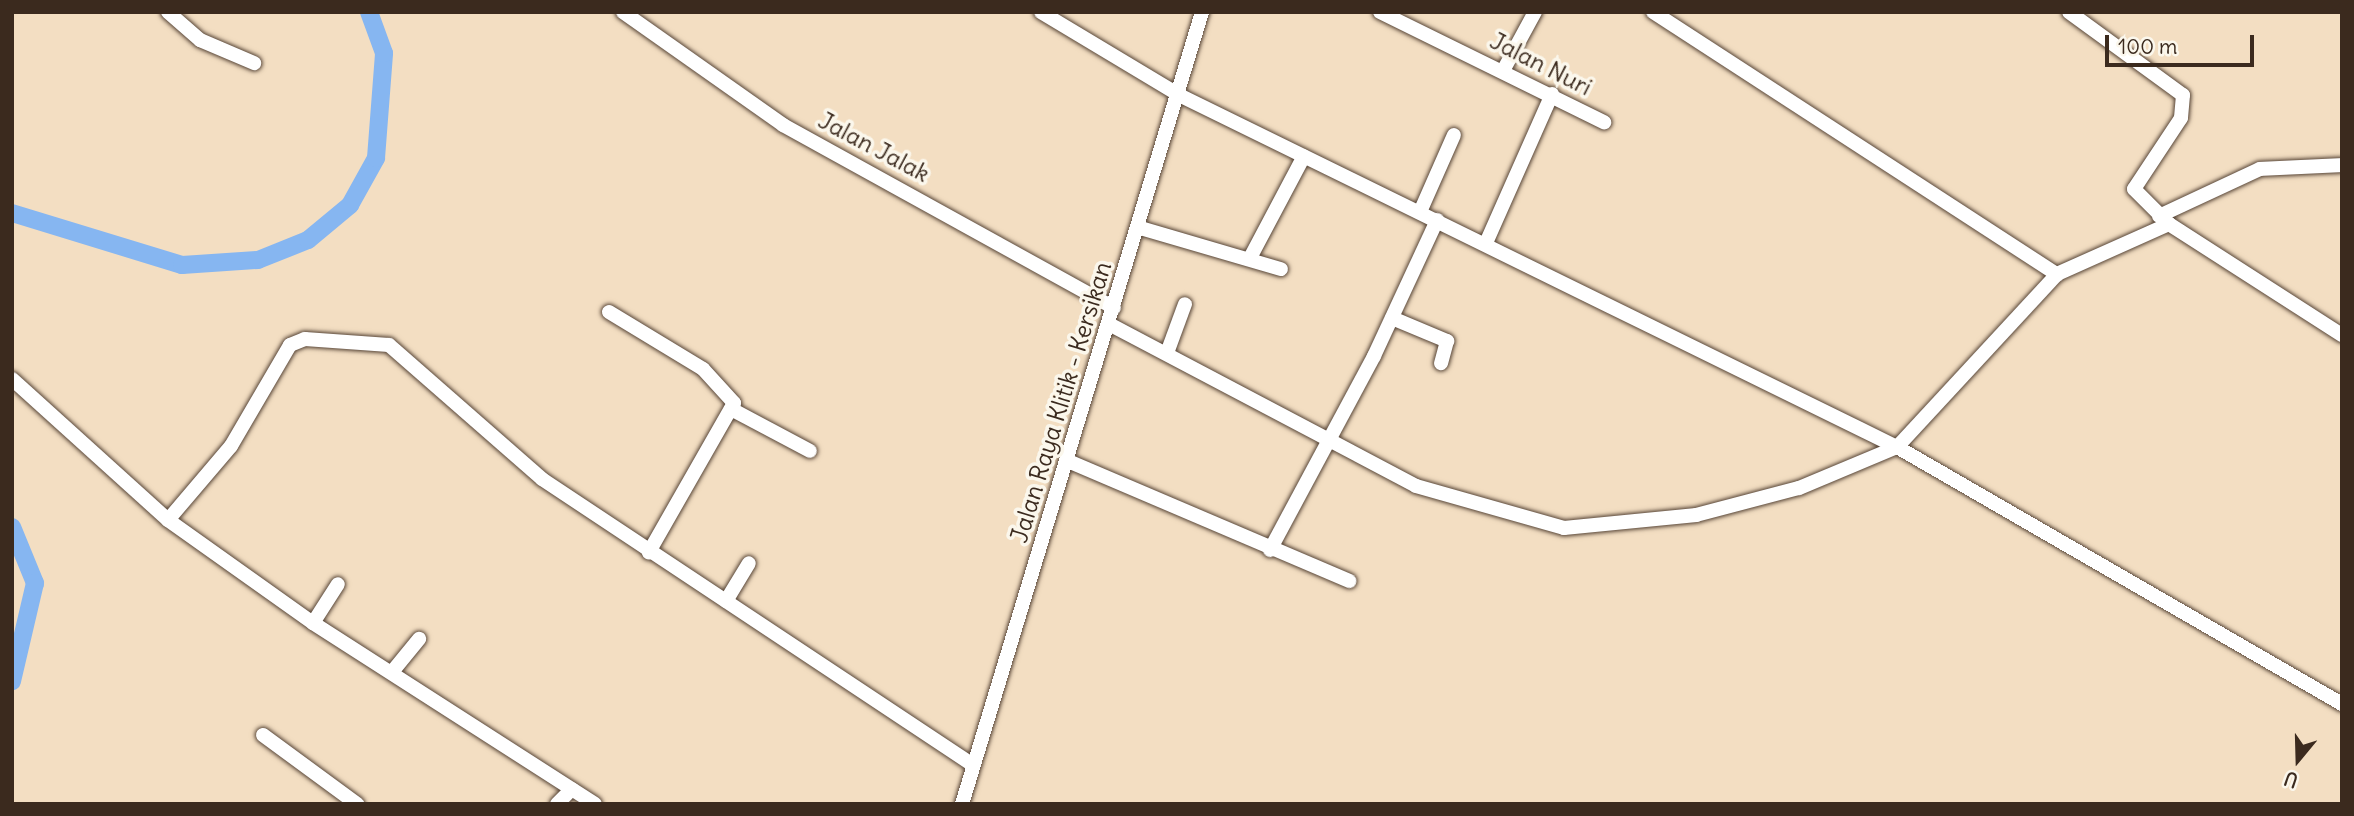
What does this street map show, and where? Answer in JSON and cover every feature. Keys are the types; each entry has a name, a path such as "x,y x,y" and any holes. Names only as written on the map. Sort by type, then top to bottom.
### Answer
{"street":[{"path":"167,12 200,40 254,62"},
{"name":"Jalan Jalak","path":"623,12 783,125 1114,307"},
{"path":"1041,12 1179,95 1486,243 1897,447 2342,704"},
{"name":"Jalan Raya Klitik - Kersikan","path":"962,804 1202,12"},
{"name":"Jalan Nuri","path":"1380,12 1504,69 1604,122"},
{"path":"1504,69 1535,12"},
{"path":"1653,12 2057,274"},
{"path":"2069,12 2183,95 2181,118 2134,189 2164,220 2342,335"},
{"path":"1486,243 1552,94"},
{"path":"1420,212 1454,135"},
{"path":"1250,258 1304,156"},
{"path":"1109,324 1325,440 1470,505 1581,530 1696,515 1769,497 1897,447 2057,274 2260,169 2342,165"},
{"path":"1270,550 1325,440 1392,318 1437,220"},
{"path":"1137,227 1281,269"},
{"path":"1167,353 1185,304"},
{"path":"609,312 703,369 730,394 733,410 649,552"},
{"path":"1392,318 1447,341 1441,363"},
{"path":"169,520 231,446 290,345 305,339 377,341 400,352 542,479 973,765"},
{"path":"12,379 169,520 313,623 595,804"},
{"path":"733,410 810,451"},
{"path":"1068,461 1270,550 1350,581"},
{"path":"726,601 749,563"},
{"path":"313,623 338,584"},
{"path":"392,673 419,639"},
{"path":"263,734 357,804"},
{"path":"558,804 572,789"}],"waterway":[{"path":"12,213 182,265 258,260 308,240 350,205 376,158 384,53 369,12"},
{"path":"12,527 35,583 12,681"}]}
